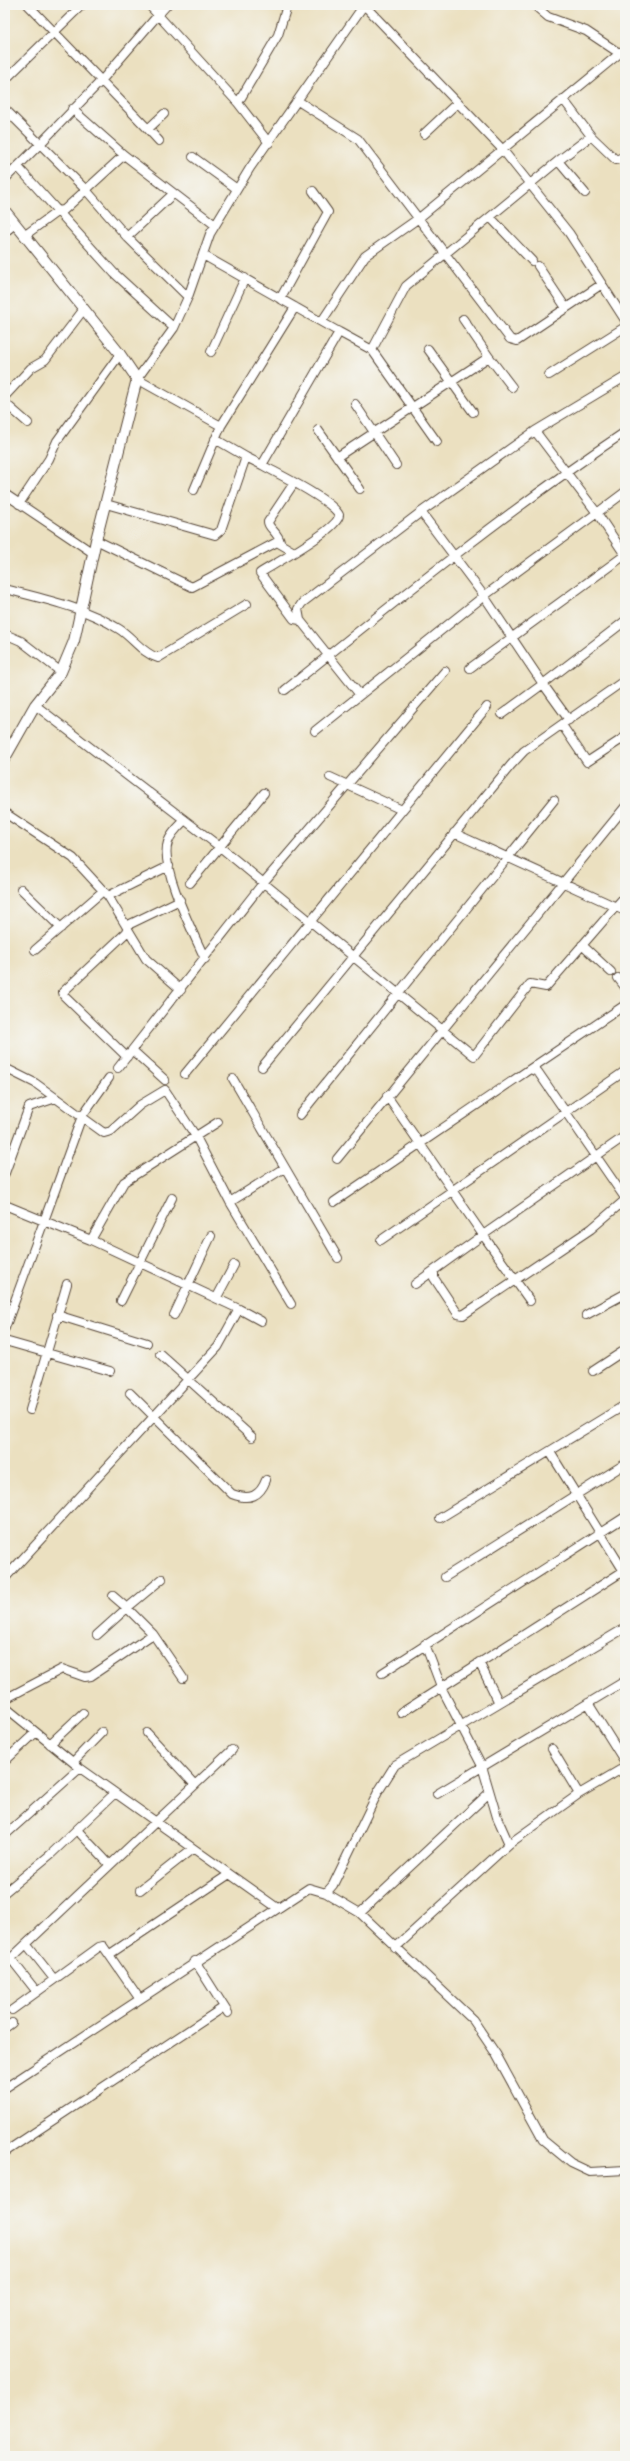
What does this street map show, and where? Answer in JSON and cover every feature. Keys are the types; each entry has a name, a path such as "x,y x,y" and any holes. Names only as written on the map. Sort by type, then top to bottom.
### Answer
{"street":[{"path":"28,5 159,141"},
{"path":"5,80 55,33 82,5"},
{"path":"149,5 238,103 269,143"},
{"path":"5,179 101,81 168,5"},
{"path":"5,758 35,705 61,672 74,641 96,540 138,379 174,328 188,297 202,255 215,225 237,189 364,5 502,149 569,233 625,320"},
{"path":"322,321 365,256 419,218 622,51 586,31 548,17 534,5"},
{"path":"238,103 278,35 286,6"},
{"path":"563,99 591,136 616,160 625,156"},
{"path":"298,101 358,139 419,218 444,254 513,341 518,341 602,284"},
{"path":"424,134 457,103"},
{"path":"5,109 86,190 126,237 188,297"},
{"path":"72,109 124,155 215,225"},
{"path":"148,129 164,114"},
{"path":"372,350 403,290 444,254 558,160 591,136"},
{"path":"24,236 58,211 64,210 124,155"},
{"path":"193,157 237,189"},
{"path":"558,160 585,193"},
{"path":"18,167 114,273 174,328"},
{"path":"280,298 326,216 327,207 313,191"},
{"path":"126,237 173,194"},
{"path":"5,212 120,354 138,379 221,426"},
{"path":"490,217 535,263 566,308"},
{"path":"5,232 15,224"},
{"path":"202,255 372,350 414,406 437,442"},
{"path":"211,352 245,278"},
{"path":"194,490 221,426 295,307"},
{"path":"5,396 31,368 45,360 84,310"},
{"path":"463,319 512,387"},
{"path":"549,375 625,327"},
{"path":"262,465 340,332"},
{"path":"428,349 473,412"},
{"path":"19,504 49,459 57,441 120,354"},
{"path":"337,457 489,357"},
{"path":"360,695 329,654 300,620 298,609 302,603 421,512 535,431 625,377"},
{"path":"5,403 28,423"},
{"path":"355,404 396,465"},
{"path":"318,430 360,489"},
{"path":"470,668 625,555 597,513 535,431"},
{"path":"285,690 454,556 566,472 625,432"},
{"path":"215,439 246,458 294,483 333,508 339,515 335,522 320,536 260,573 294,619 300,620"},
{"path":"106,504 215,535 221,530 246,458"},
{"path":"294,483 268,522 268,526 278,534 280,542 294,552"},
{"path":"315,731 484,596 625,492"},
{"path":"5,495 93,553"},
{"path":"421,512 484,596 569,720"},
{"path":"96,540 192,587 273,543 280,542"},
{"path":"5,589 80,610 119,629 147,653 158,658 247,604"},
{"path":"502,714 625,620"},
{"path":"5,634 21,640 61,672"},
{"path":"118,1068 205,959 263,883 445,671"},
{"path":"262,1067 454,833 524,752 625,680"},
{"path":"35,705 220,847 474,1056 530,984 546,987 625,896"},
{"path":"185,1074 487,707"},
{"path":"562,725 587,762 625,736"},
{"path":"330,777 402,810"},
{"path":"190,883 264,793"},
{"path":"300,1115 554,800"},
{"path":"337,1159 625,807"},
{"path":"5,813 73,858 106,894 146,959 180,990"},
{"path":"185,820 168,842 167,854 174,887 205,959"},
{"path":"454,833 625,911"},
{"path":"35,950 106,894 169,866"},
{"path":"22,890 61,928"},
{"path":"165,1080 129,1054 64,996 63,992 127,929 180,900"},
{"path":"582,945 615,975 625,987"},
{"path":"334,1202 625,1005"},
{"path":"5,1068 35,1083 82,1116 98,1130 104,1132 111,1131 140,1105 165,1090 195,1135 230,1202 291,1304"},
{"path":"434,1271 434,1278 460,1315 591,1229 625,1199 597,1156 538,1072 530,1069"},
{"path":"381,1240 453,1192 566,1111 625,1071"},
{"path":"5,1328 82,1116 109,1078"},
{"path":"233,1079 338,1258"},
{"path":"387,1096 482,1235 530,1301"},
{"path":"5,1173 29,1107 56,1098"},
{"path":"91,1240 124,1182 195,1135 218,1122"},
{"path":"415,1284 482,1235 625,1136"},
{"path":"230,1202 284,1168"},
{"path":"121,1301 172,1198"},
{"path":"5,1205 91,1240 189,1284 239,1308 261,1321"},
{"path":"174,1315 211,1236"},
{"path":"217,1297 234,1265"},
{"path":"30,1410 67,1284"},
{"path":"586,1315 624,1295"},
{"path":"5,1578 218,1347 239,1308"},
{"path":"57,1315 147,1343"},
{"path":"5,1341 110,1371"},
{"path":"593,1371 625,1350"},
{"path":"160,1354 252,1437"},
{"path":"130,1393 232,1494 243,1498 254,1497 262,1491 266,1480"},
{"path":"440,1518 625,1405"},
{"path":"401,1713 442,1689 479,1662 625,1571 550,1452"},
{"path":"445,1577 625,1464"},
{"path":"382,1673 625,1517"},
{"path":"97,1635 162,1578"},
{"path":"113,1596 128,1608 153,1634 183,1678"},
{"path":"326,1893 333,1885 378,1792 395,1765 625,1628"},
{"path":"5,1699 62,1669 84,1677 91,1676 153,1634"},
{"path":"425,1644 442,1689 482,1766 489,1793 509,1844"},
{"path":"479,1662 499,1703"},
{"path":"437,1794 625,1681"},
{"path":"588,1703 625,1762"},
{"path":"5,1707 35,1733 80,1768 276,1908"},
{"path":"50,1744 83,1713"},
{"path":"73,1762 102,1732"},
{"path":"5,1761 35,1733"},
{"path":"147,1733 195,1784"},
{"path":"552,1749 579,1794"},
{"path":"37,1992 8,1961 27,1945 232,1750"},
{"path":"395,1948 509,1844 579,1794 625,1767"},
{"path":"7,1831 80,1768"},
{"path":"5,1892 76,1830 115,1793"},
{"path":"360,1913 489,1793"},
{"path":"76,1830 110,1865"},
{"path":"140,1890 192,1849"},
{"path":"110,1954 228,1875"},
{"path":"5,2088 195,1961 309,1888 326,1893 360,1913 395,1948 473,2020 496,2054 543,2140 571,2163 590,2172 625,2170"},
{"path":"27,1945 54,1980"},
{"path":"12,2010 99,1947 106,1948 139,1998"},
{"path":"6,2148 226,2010 195,1961"},
{"path":"5,2028 12,2023"}]}
